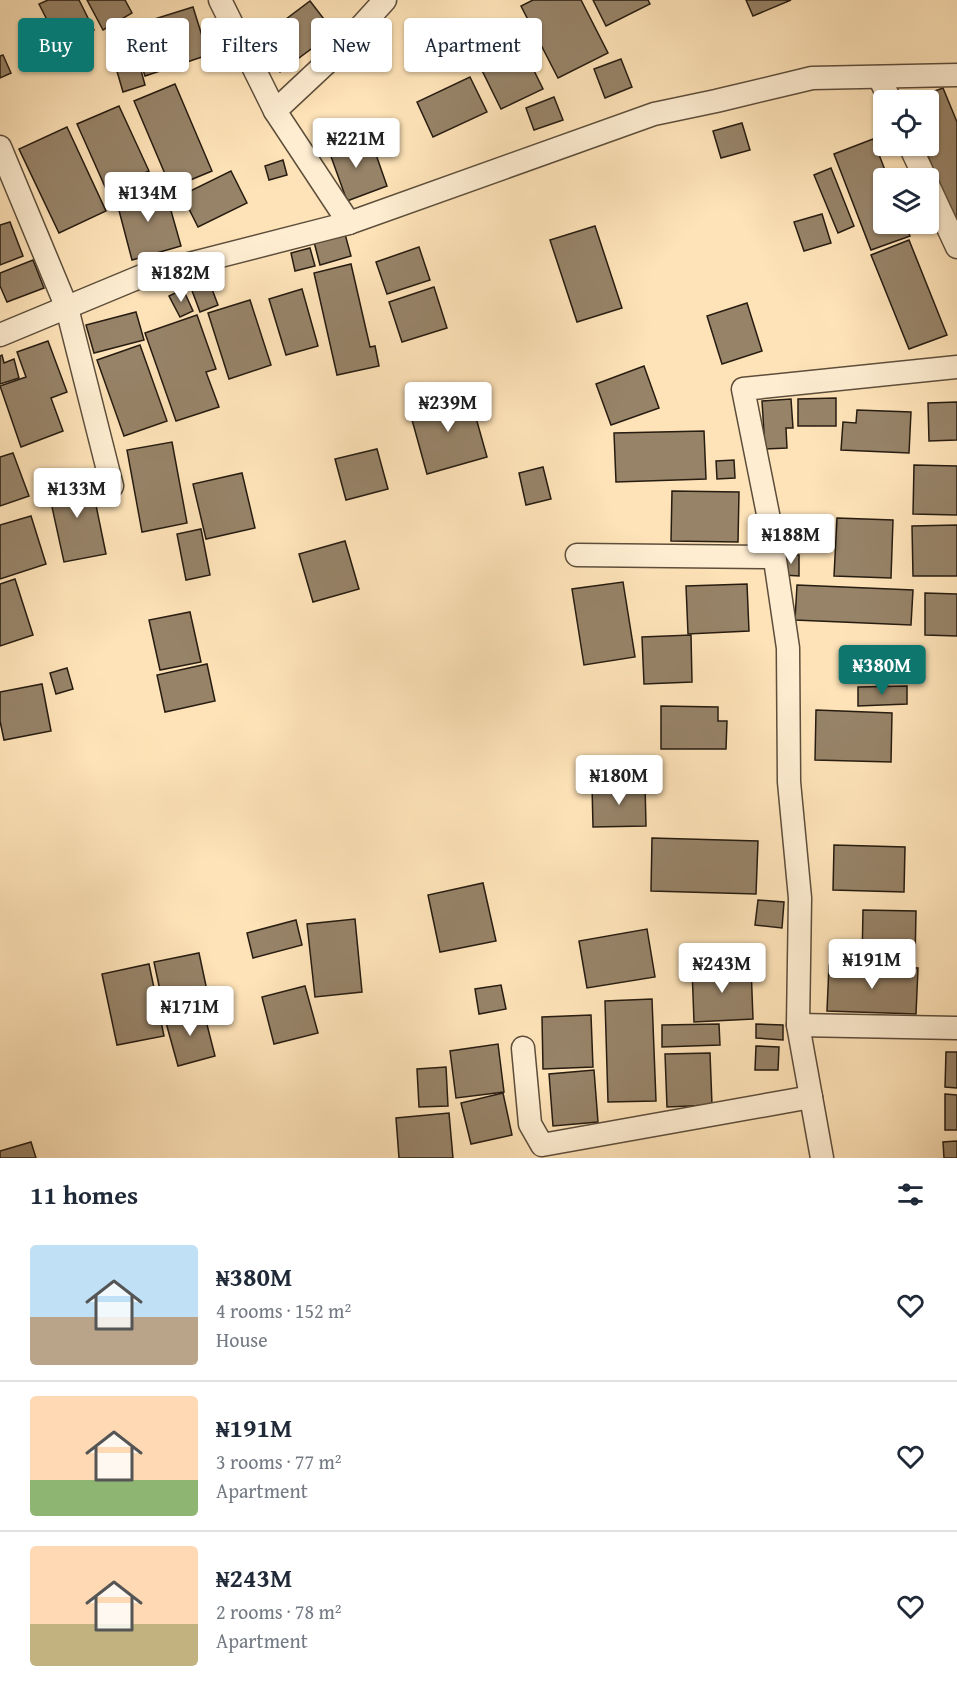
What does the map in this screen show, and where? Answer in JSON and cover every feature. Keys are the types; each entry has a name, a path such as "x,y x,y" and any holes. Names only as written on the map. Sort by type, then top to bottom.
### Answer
{"street":[{"path":"220,0 275,111 349,223"},
{"path":"275,111 337,53 385,0"},
{"path":"0,335 142,276 349,223 654,114 812,78 957,75"},
{"path":"879,77 885,90"},
{"path":"0,147 67,308 112,486"},
{"path":"939,209 957,247"},
{"path":"822,1158 798,1025 800,898 789,782 788,648 769,519 743,389 957,368"},
{"path":"577,555 774,557"},
{"path":"798,1025 957,1028"},
{"path":"523,1048 530,1124 543,1145 811,1097"}],"building":[{"path":"48,0 79,0 88,18 46,18 39,4"},
{"path":"87,0 125,0 132,13 123,18 106,18 106,28 103,30"},
{"path":"533,0 581,0 608,53 558,78 542,47 542,18 527,18 521,6"},
{"path":"593,0 648,0 650,4 606,26"},
{"path":"746,0 791,0 753,16"},
{"path":"310,1 323,18 311,18 311,49 299,58 299,18 287,18"},
{"path":"193,7 201,33 201,57 189,61 189,18 158,18"},
{"path":"3,55 11,73 0,78 0,56"},
{"path":"621,59 632,87 605,98 594,69"},
{"path":"117,72 141,72 145,85 123,92"},
{"path":"144,72 157,72 145,76"},
{"path":"483,72 535,72 543,89 501,109"},
{"path":"470,77 487,112 433,137 417,102"},
{"path":"175,84 212,171 171,188 134,101"},
{"path":"943,88 957,122 957,228 939,183 939,168 933,168 928,156 939,156 938,90"},
{"path":"554,97 563,120 534,130 526,108"},
{"path":"119,106 149,171 106,189 77,124"},
{"path":"742,123 750,150 721,158 713,131"},
{"path":"67,127 106,211 59,233 19,149"},
{"path":"337,132 346,156 373,146 387,186 347,201 324,137"},
{"path":"873,139 873,156 880,156 884,168 873,168 873,234 909,234 910,236 871,250 834,154"},
{"path":"283,160 287,175 269,180 265,166"},
{"path":"831,168 854,226 838,233 814,175"},
{"path":"231,171 247,203 198,227 182,195"},
{"path":"164,186 181,246 132,260 116,199"},
{"path":"822,214 831,243 804,251 794,222"},
{"path":"10,222 23,256 0,265 0,225"},
{"path":"595,226 622,308 577,322 550,240"},
{"path":"345,234 351,256 320,265 314,242"},
{"path":"909,240 947,335 909,349 871,255"},
{"path":"419,247 430,280 387,294 376,262"},
{"path":"310,248 315,266 295,271 291,253"},
{"path":"33,260 44,288 7,302 0,286 0,273"},
{"path":"351,264 370,347 375,346 379,366 337,375 314,273"},
{"path":"209,281 218,305 200,312 191,288"},
{"path":"434,287 447,328 402,342 389,302"},
{"path":"183,289 193,311 180,317 169,296"},
{"path":"302,289 318,346 286,355 269,299"},
{"path":"250,300 271,365 229,379 208,313"},
{"path":"747,303 762,351 722,364 707,316"},
{"path":"136,312 144,340 94,353 86,325"},
{"path":"197,315 216,369 206,372 219,407 176,421 145,333"},
{"path":"48,341 67,392 51,398 63,431 21,447 0,386 26,377 17,352"},
{"path":"140,345 167,421 124,436 97,360"},
{"path":"2,355 4,363 14,359 19,378 0,384 0,356"},
{"path":"644,366 659,408 611,425 596,384"},
{"path":"469,393 487,457 427,474 409,409"},
{"path":"836,398 836,426 798,426 798,399"},
{"path":"791,399 793,428 786,428 787,448 765,449 762,401"},
{"path":"957,402 957,440 929,441 928,403"},
{"path":"857,410 911,412 909,453 841,450 843,422 856,423"},
{"path":"704,431 706,479 616,482 614,433"},
{"path":"172,442 187,523 142,532 127,450"},
{"path":"377,449 388,489 346,500 335,459"},
{"path":"13,453 29,496 0,506 0,457"},
{"path":"734,460 735,478 717,479 716,461"},
{"path":"914,465 957,466 957,515 913,514"},
{"path":"543,467 551,499 526,505 519,473"},
{"path":"242,473 255,528 206,539 193,484"},
{"path":"90,476 106,554 64,562 47,484"},
{"path":"672,491 739,492 738,542 671,541"},
{"path":"31,516 46,564 0,579 0,525"},
{"path":"837,518 893,520 891,578 834,576"},
{"path":"957,525 957,576 913,576 912,526"},
{"path":"201,529 210,575 186,580 177,534"},
{"path":"345,541 359,589 313,602 299,554"},
{"path":"784,555 799,555 799,576 783,575"},
{"path":"15,579 33,635 0,646 0,584"},
{"path":"623,582 635,657 584,665 572,589"},
{"path":"747,584 749,631 688,634 686,586"},
{"path":"797,585 913,590 911,625 795,620"},
{"path":"925,593 957,594 957,636 925,635"},
{"path":"190,612 201,662 160,670 149,620"},
{"path":"691,635 692,682 644,684 642,637"},
{"path":"207,664 215,701 165,712 157,675"},
{"path":"67,668 73,689 56,694 50,673"},
{"path":"42,684 51,731 4,740 0,721 0,692"},
{"path":"907,686 907,704 858,706 858,687"},
{"path":"661,706 718,707 718,721 727,721 726,749 661,749"},
{"path":"816,710 892,713 891,762 815,760"},
{"path":"645,784 646,826 593,827 592,785"},
{"path":"652,838 758,841 756,894 651,891"},
{"path":"834,845 905,847 904,892 833,890"},
{"path":"483,883 496,941 440,952 428,895"},
{"path":"758,900 784,902 782,928 755,925"},
{"path":"863,910 916,911 915,963 862,962"},
{"path":"355,919 362,992 315,997 307,924"},
{"path":"296,920 302,945 253,958 247,933"},
{"path":"647,929 655,977 587,988 579,941"},
{"path":"199,953 209,1000 164,1009 154,962"},
{"path":"149,964 164,1036 117,1045 102,974"},
{"path":"829,965 918,968 916,1014 827,1011"},
{"path":"751,966 753,1019 694,1022 692,968"},
{"path":"501,985 506,1009 479,1014 475,989"},
{"path":"305,986 318,1033 274,1044 262,997"},
{"path":"652,999 656,1101 608,1102 605,1001"},
{"path":"203,1009 215,1056 178,1066 165,1019"},
{"path":"591,1015 593,1067 543,1069 542,1017"},
{"path":"719,1024 720,1045 662,1047 662,1025"},
{"path":"756,1024 783,1025 783,1040 756,1038"},
{"path":"498,1044 504,1092 456,1098 450,1051"},
{"path":"756,1046 779,1047 778,1070 755,1070"},
{"path":"946,1052 957,1052 957,1088 945,1087"},
{"path":"710,1053 712,1105 667,1107 665,1054"},
{"path":"446,1067 448,1106 419,1107 417,1069"},
{"path":"594,1070 598,1122 553,1126 549,1074"},
{"path":"503,1093 512,1135 471,1144 461,1103"},
{"path":"945,1094 957,1095 957,1130 945,1130"},
{"path":"449,1113 453,1158 399,1158 396,1118"},
{"path":"957,1141 957,1158 944,1158 943,1142"},
{"path":"31,1142 36,1158 0,1158 0,1151"}]}
